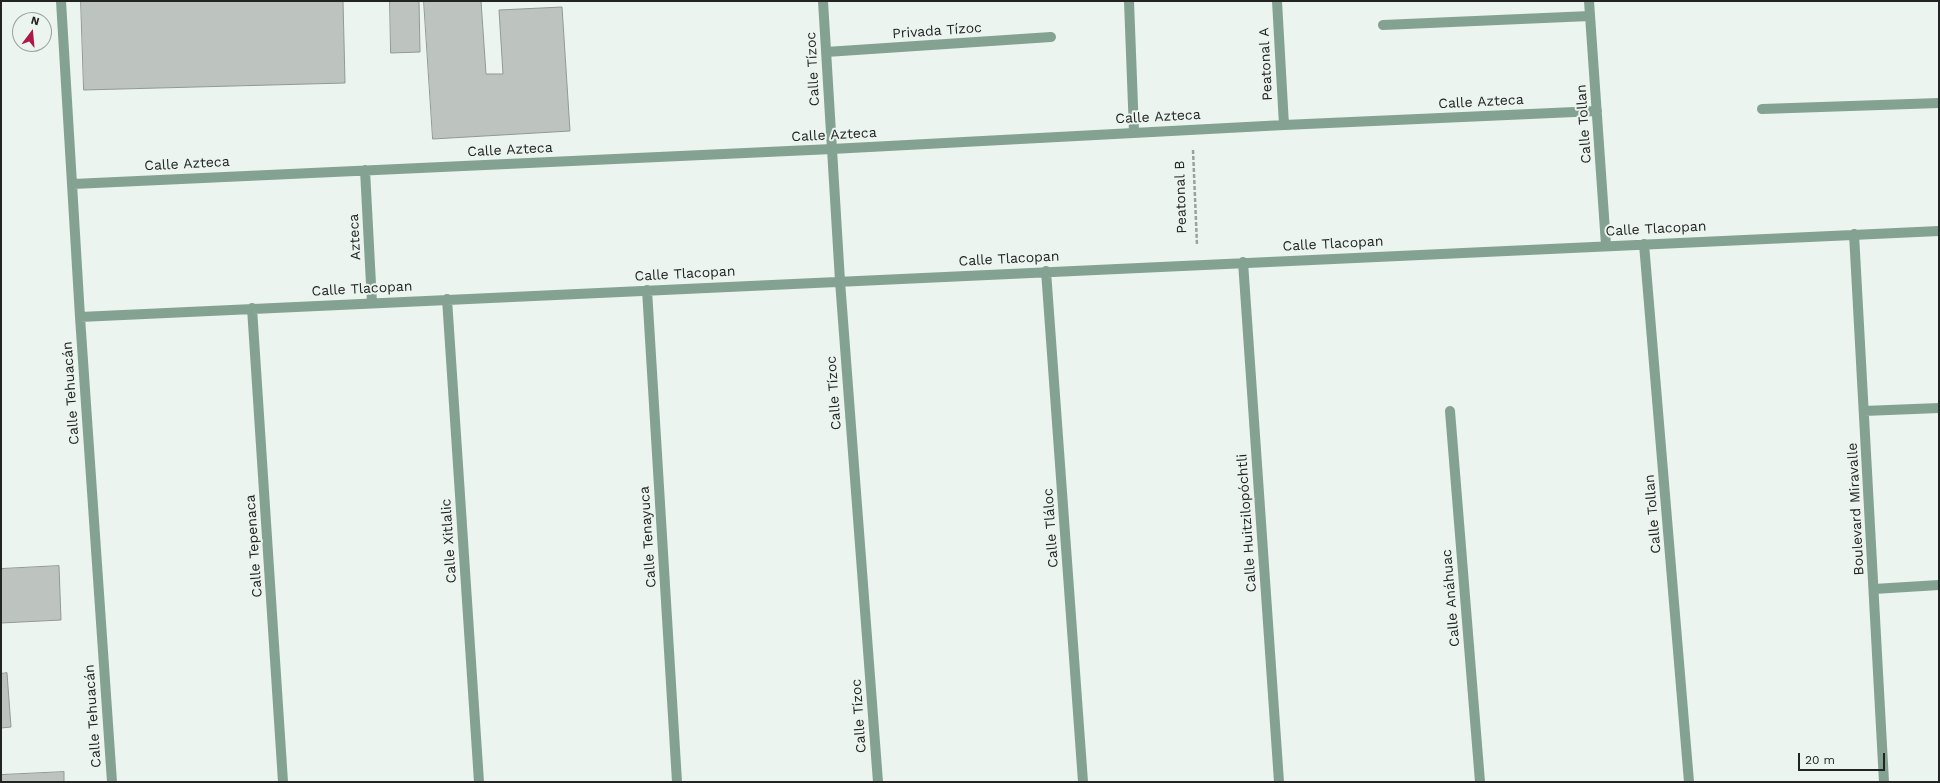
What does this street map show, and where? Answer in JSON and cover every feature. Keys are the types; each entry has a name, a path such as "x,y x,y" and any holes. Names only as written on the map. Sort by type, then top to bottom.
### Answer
{"street":[{"name":"Calle Tehuacán","path":"61,1 80,317 112,782"},
{"name":"Calle Tízoc","path":"823,1 840,281 878,782"},
{"path":"1129,1 1134,132"},
{"name":"Peatonal A","path":"1277,1 1284,125"},
{"name":"Calle Tollan","path":"1589,1 1606,245"},
{"path":"1383,25 1590,16"},
{"name":"Privada Tízoc","path":"826,52 1051,37"},
{"path":"1762,109 1939,103"},
{"name":"Calle Azteca","path":"73,184 832,149 1192,129 1597,111"},
{"name":"Azteca","path":"365,170 372,303"},
{"name":"Calle Tlacopan","path":"80,317 1606,245 1939,231"},
{"name":"Boulevard Miravalle","path":"1854,234 1884,782"},
{"name":"Calle Tollan","path":"1644,244 1689,782"},
{"name":"Calle Huitzilopóchtli","path":"1243,262 1279,782"},
{"name":"Calle Tláloc","path":"1046,271 1083,782"},
{"name":"Calle Tenayuca","path":"647,290 677,782"},
{"name":"Calle Xitlalic","path":"447,299 479,782"},
{"name":"Calle Tepenaca","path":"252,308 283,782"},
{"path":"1864,411 1939,408"},
{"name":"Calle Anáhuac","path":"1450,412 1480,782"},
{"path":"1874,589 1939,586"}],"path":[{"name":"Peatonal B","path":"1192,129 1198,264"}],"building":[{"path":"81,1 343,1 345,83 84,90"},
{"path":"390,1 419,1 420,52 391,53"},
{"path":"424,1 481,1 486,74 503,74 499,10 562,7 570,131 433,139"},
{"path":"59,566 61,620 1,623 1,569"},
{"path":"7,673 11,727 1,728 1,674"},
{"path":"64,772 64,782 1,782 1,775"}]}
